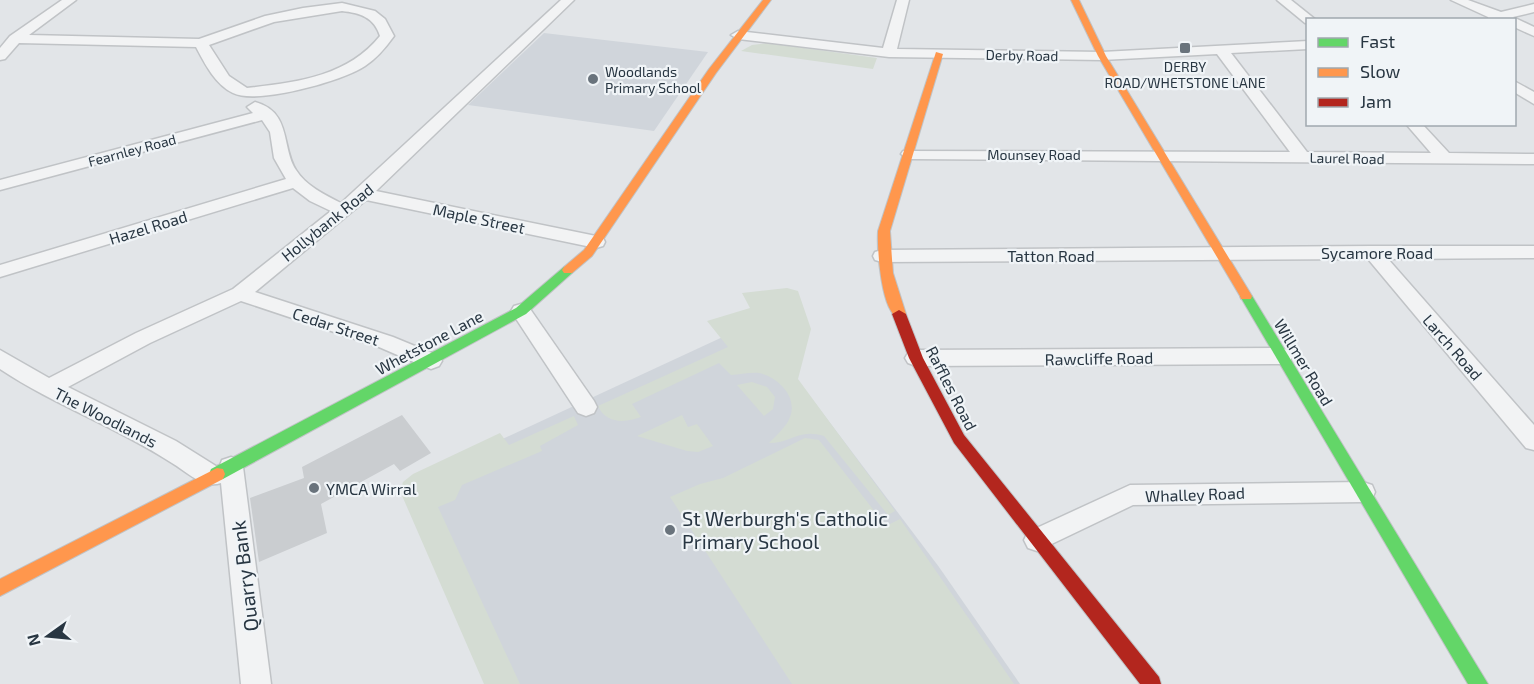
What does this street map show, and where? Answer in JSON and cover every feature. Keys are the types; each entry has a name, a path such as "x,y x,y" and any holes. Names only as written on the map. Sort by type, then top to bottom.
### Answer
{"street":[{"path":"0,56 12,33 33,27 70,0"},
{"name":"Hollybank Road","path":"48,388 143,338 240,294 363,194 568,0"},
{"name":"Whetstone Lane","path":"0,588 431,362 520,311 588,253 738,35 767,0"},
{"path":"889,53 903,0"},
{"name":"Willmer Road","path":"1075,0 1102,56 1479,684"},
{"path":"1283,0 1307,18"},
{"path":"1456,0 1505,18"},
{"path":"12,33 201,42 250,23 299,10 342,7 362,9 376,16 384,24 387,36 380,46 358,65 298,86 246,93 239,91 222,76 201,42"},
{"path":"1510,18 1534,8"},
{"path":"1516,23 1534,32"},
{"name":"Derby Road","path":"738,35 889,53 939,54 1102,56 1306,45"},
{"path":"1221,50 1302,157"},
{"name":"Raffles Road","path":"939,54 884,231 882,256 891,295 916,358 958,439 1152,684"},
{"path":"1516,86 1534,99"},
{"path":"246,93 245,99 273,122 278,132 282,162 295,183 320,200 342,210"},
{"name":"Fearnley Road","path":"0,186 264,115"},
{"path":"1415,126 1446,160"},
{"name":"Mounsey Road","path":"909,154 1160,154"},
{"name":"Laurel Road","path":"1160,154 1446,160 1534,159"},
{"path":"1517,160 1534,177"},
{"name":"Hazel Road","path":"0,271 295,183"},
{"name":"Maple Street","path":"363,194 596,242"},
{"name":"Larch Road","path":"1372,252 1534,441"},
{"name":"Sycamore Road","path":"1220,254 1534,252"},
{"name":"Tatton Road","path":"882,256 1220,254"},
{"name":"Cedar Street","path":"240,294 386,342 431,362"},
{"path":"520,311 586,407"},
{"name":"Rawcliffe Road","path":"916,358 1281,356"},
{"name":"The Woodlands","path":"0,358 48,388 168,448 221,471"},
{"name":"Quarry Bank","path":"221,471 256,684"},
{"name":"Whalley Road","path":"1037,540 1130,495 1363,492"}],"shaded area":[{"name":"Woodlands Primary School","path":"544,33 708,52 654,131 468,105"},
{"path":"767,43 877,58 873,69 741,51 752,45"},
{"path":"787,288 798,291 811,329 798,379 895,511 888,515 824,436 808,434 769,443 786,424 792,410 789,395 785,389 766,375 756,373 731,375 719,363 632,404 641,417 622,421 611,419 601,412 598,406 728,347 707,321 750,308 742,293"},
{"name":"St Werburgh's Catholic Primary School","path":"727,335 778,354 939,567 1020,684 491,684 413,491 438,469"},
{"path":"752,382 767,387 775,397 773,409 764,416 737,385"},
{"path":"682,415 688,427 697,424 713,446 698,452 687,451 637,436"},
{"path":"574,416 578,425 540,446 542,451 462,485 455,500 438,507 520,684 484,684 400,491 403,482 413,474 500,433 509,445"},
{"path":"805,438 819,440 886,526 900,519 1014,684 792,684 670,497 700,484 723,478"}],"building":[{"name":"YMCA Wirral","path":"402,415 431,453 400,471 394,464 321,504 327,533 259,562 250,498 304,478 302,467"}],"traffic: fast":[{"path":"217,474 521,311 568,270"},
{"path":"1246,296 1479,684"}],"traffic: slow":[{"path":"568,270 588,253 712,71 767,0"},
{"path":"1075,0 1102,56 1246,296"},
{"path":"899,314 887,273 884,231 939,54"},
{"path":"0,588 217,474"}],"traffic: jam":[{"path":"899,314 916,358 959,439 1152,684"}],"place":[{"name":"DERBY ROAD/WHETSTONE LANE","path":"1185,48"},
{"name":"Woodlands Primary School","path":"593,79"},
{"name":"YMCA Wirral","path":"314,488"},
{"name":"St Werburgh's Catholic Primary School","path":"670,530"}]}
